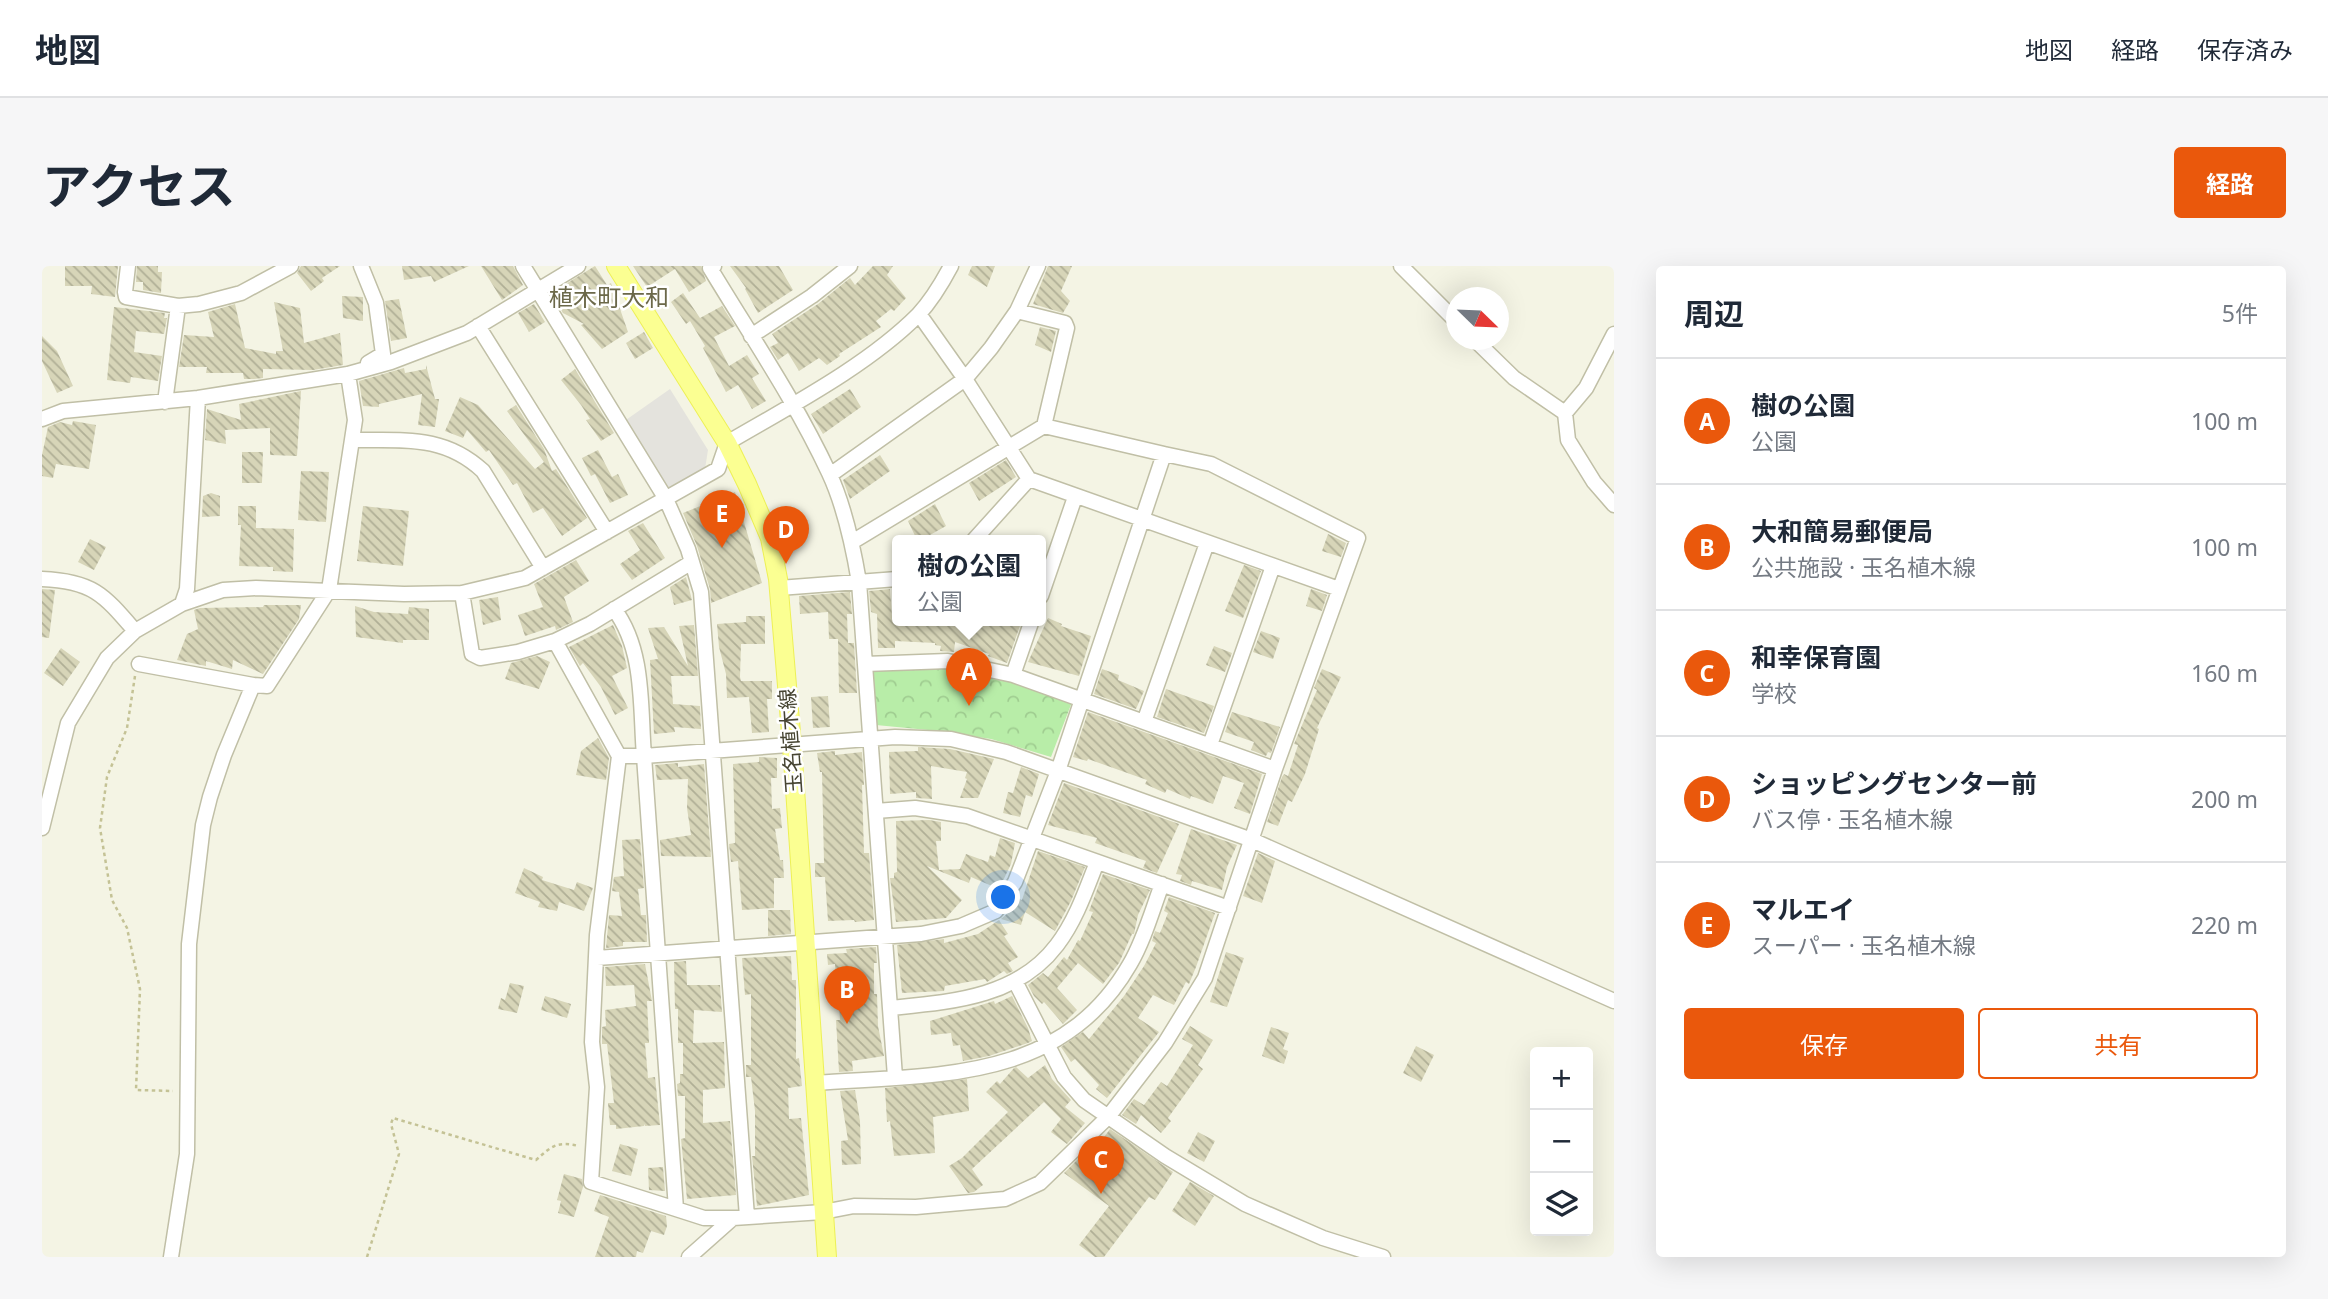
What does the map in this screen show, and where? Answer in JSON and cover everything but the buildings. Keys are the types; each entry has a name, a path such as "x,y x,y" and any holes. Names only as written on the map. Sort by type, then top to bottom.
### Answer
{"main road":[{"name":"玉名植木線","path":"615,266 727,443 770,538 779,588 792,745 827,1257"}],"street":[{"path":"128,266 126,296 178,306 241,293 291,266"},
{"path":"523,266 666,499 692,562 701,593 727,949 740,1218"},
{"path":"42,419 63,411 198,398 348,374 391,362 467,333 578,266"},
{"path":"751,336 812,296 850,266"},
{"path":"42,828 68,723 107,658 135,631 182,604 223,590 256,588 404,594 462,593 525,578 718,470 727,443 792,405 881,346 919,314 951,266"},
{"path":"830,475 965,379 1017,311 1038,266"},
{"path":"1401,266 1446,310"},
{"path":"348,374 383,354 376,303 365,267"},
{"path":"711,267 830,475 852,542 859,582 895,1077"},
{"path":"165,402 178,306"},
{"path":"1017,311 1065,323 1067,328 1044,426"},
{"path":"919,314 965,379 1029,479 1339,589"},
{"path":"478,326 607,532"},
{"path":"1614,334 1586,388 1565,413 1568,440 1594,482 1614,505"},
{"path":"1486,350 1514,377 1565,413"},
{"path":"139,664 267,687 329,590 355,420 348,374"},
{"path":"182,604 187,589 198,398"},
{"path":"555,641 619,756 597,935 592,1042 597,1087 592,1182 704,1218 823,1212 854,1206 916,1207 1005,1199 1040,1184 1108,1117 1165,1043 1205,978 1275,769 1358,538 1211,464 1044,426 852,542"},
{"path":"352,440 428,442 445,445 471,460 484,471 543,568"},
{"path":"597,958 921,934 961,926 996,911 1015,882 1058,771 1164,454"},
{"path":"979,535 1029,479"},
{"path":"1046,582 1076,497"},
{"path":"1144,722 1208,543"},
{"path":"462,593 472,654 480,659 555,641 692,562"},
{"path":"1210,745 1273,566"},
{"path":"42,579 76,583 93,589 108,600 135,631"},
{"path":"779,588 892,579"},
{"path":"614,609 626,629 634,650 637,669 676,1209"},
{"path":"1013,675 1030,626"},
{"path":"865,664 948,661 1013,675 1275,769"},
{"path":"171,1257 187,1154 189,944 203,825 224,755 253,685"},
{"path":"619,756 870,738 951,739 1006,752 1252,840 1614,1001"},
{"path":"876,811 915,808 967,816 1229,908"},
{"path":"890,1007 940,1003 989,993 1016,983 1039,966 1057,945 1073,919 1097,862"},
{"path":"814,1083 989,1067 1049,1044 1097,1008 1130,964 1162,884"},
{"path":"1016,983 1064,1077 1084,1100 1165,1156 1245,1204 1323,1238 1383,1257"},
{"path":"689,1257 740,1218"}],"path":[{"path":"139,664 136,666 127,728 107,777 100,828 112,900 127,928 141,989 136,1090 188,1092"},
{"path":"366,1257 399,1154 391,1124 393,1118 536,1160 554,1144 566,1143 586,1147"}],"green space":[{"path":"952,665 1001,675 1072,702 1051,757 991,739 876,725 870,670"}],"shaded area":[{"path":"670,389 708,450 705,469 662,491 623,422"}],"place":[{"name":"マルエイ","path":"722,548"},
{"name":"ショッピングセンター前","path":"786,564"},
{"name":"樹の公園","path":"969,706"},
{"name":"大和簡易郵便局","path":"847,1024"},
{"name":"和幸保育園","path":"1101,1194"}],"district":[{"name":"植木町大和","path":"609,298"}]}
